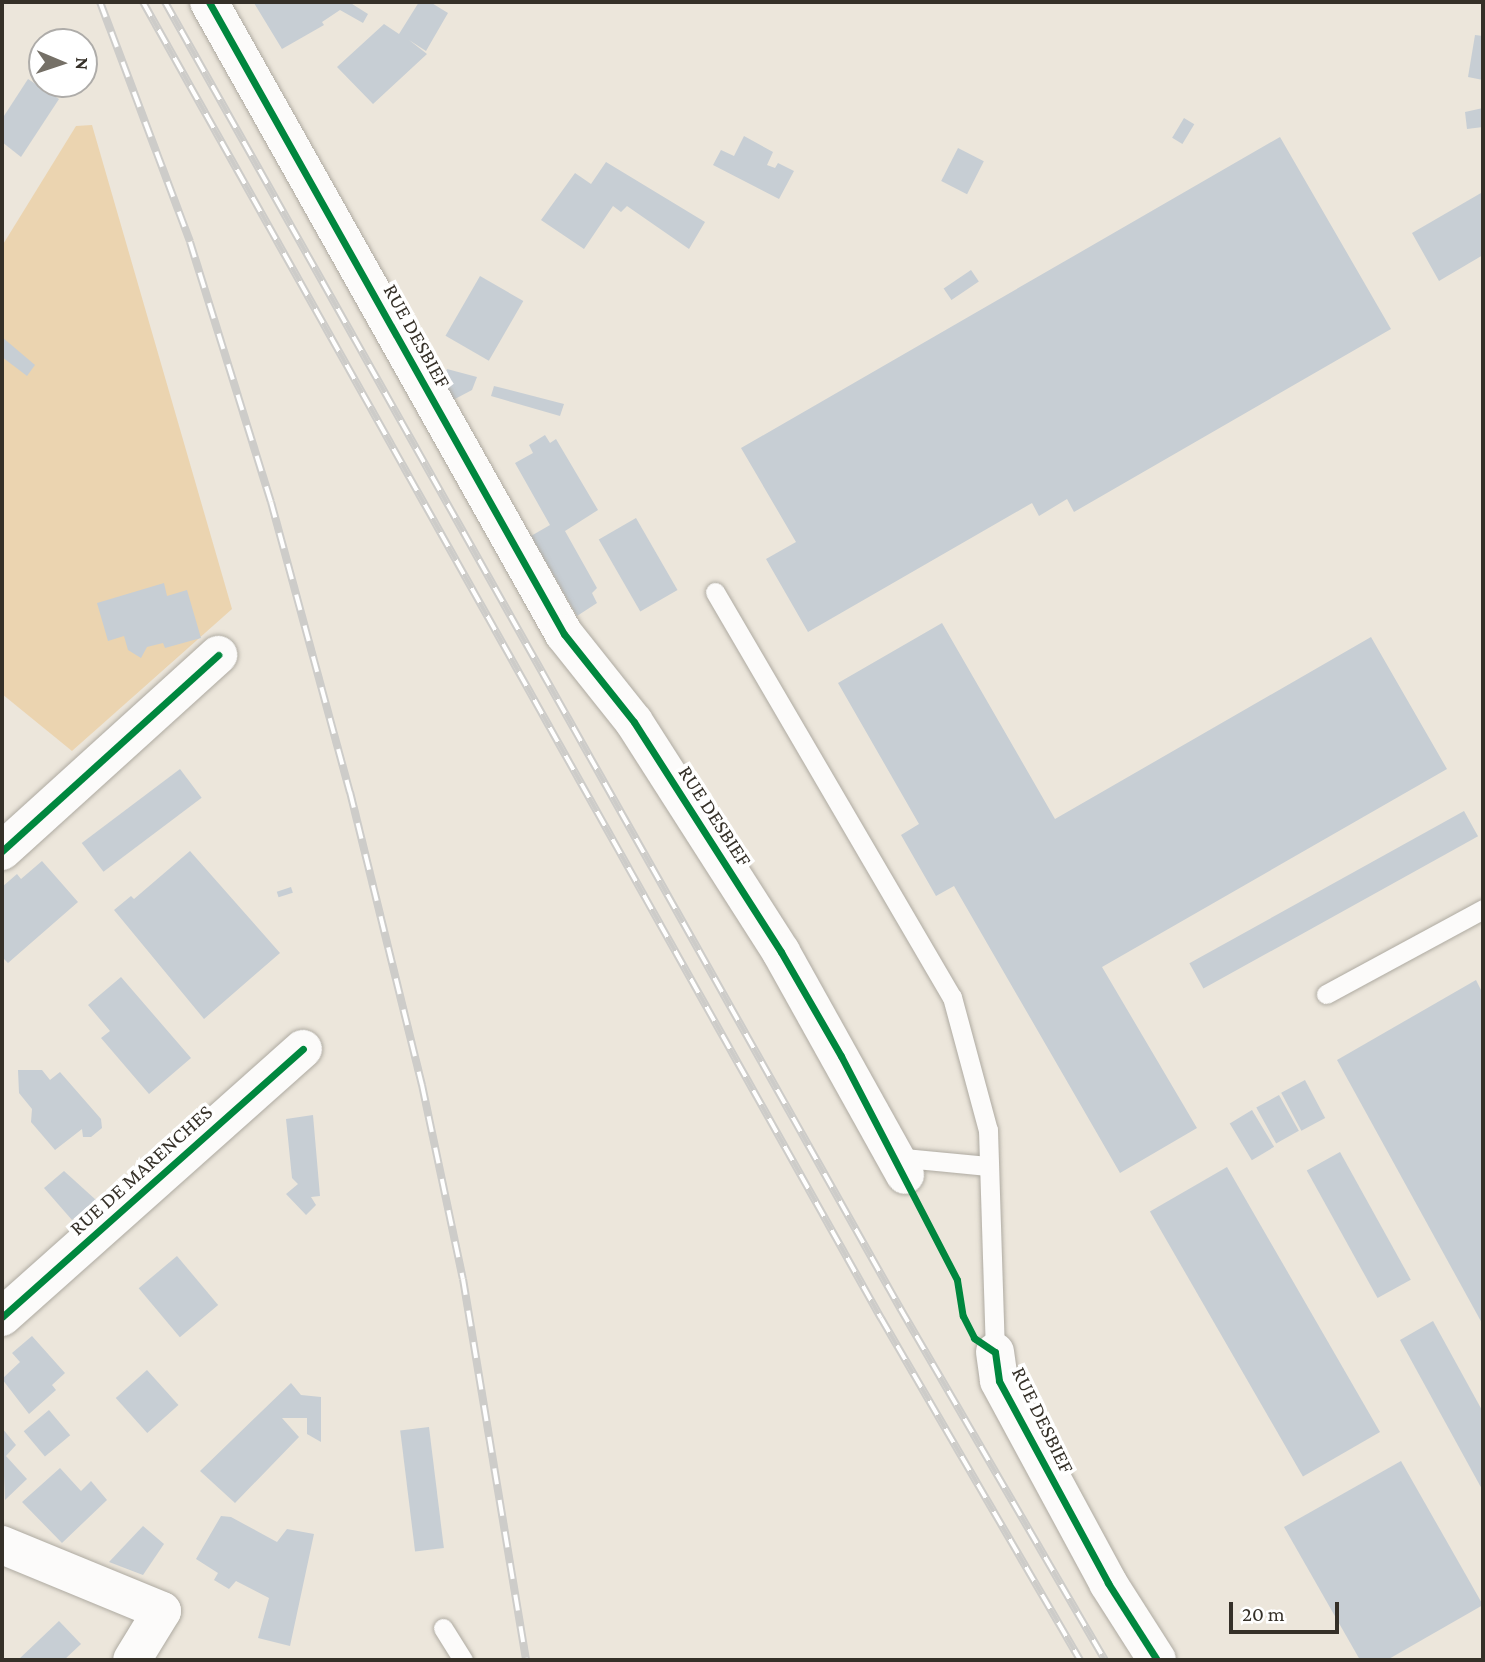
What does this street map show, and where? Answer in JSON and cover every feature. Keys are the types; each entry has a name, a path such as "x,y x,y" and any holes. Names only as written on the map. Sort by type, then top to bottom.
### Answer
{"street":[{"name":"RUE DESBIEF","path":"209,2 564,634 634,722 781,953 900,1166"},
{"path":"2,851 218,655"},
{"name":"RUE DE MARENCHES","path":"2,1317 303,1049"},
{"name":"RUE DESBIEF","path":"995,1352 999,1381 1108,1583 1157,1660"},
{"path":"2,1545 162,1611 132,1660"}],"lane":[{"path":"715,592 952,997 988,1130 995,1352"},
{"path":"1326,994 1483,909"},
{"path":"900,1166 989,1166"},
{"path":"443,1628 463,1660"}],"shaded area":[{"path":"92,125 232,609 72,751 2,694 2,246 76,126"}],"building":[{"path":"349,2 368,14 363,23 340,10 322,22 324,25 282,49 254,3"},
{"path":"419,2 430,2 448,13 426,51 409,40 427,54 373,104 337,67 384,24 399,34"},
{"path":"1475,35 1483,36 1483,80 1468,77"},
{"path":"28,79 28,98 59,99 21,157 2,142 2,119"},
{"path":"1483,108 1483,127 1467,129 1465,112"},
{"path":"1184,118 1194,124 1182,144 1172,138"},
{"path":"744,136 773,152 767,165 775,168 778,163 794,171 779,199 713,165 721,150 734,156"},
{"path":"1280,137 1391,329 1074,512 1067,499 1039,516 1032,503 808,632 766,559 796,542 741,448"},
{"path":"958,148 984,161 967,194 941,181"},
{"path":"606,162 705,222 689,249 627,206 621,212 613,206 584,249 541,220 575,173 591,184"},
{"path":"1481,193 1483,255 1439,281 1412,233"},
{"path":"971,270 979,282 951,300 944,288"},
{"path":"480,276 523,301 489,361 446,336"},
{"path":"2,337 35,365 27,376 2,357"},
{"path":"447,369 477,377 472,390 453,400 443,383"},
{"path":"494,386 564,404 560,416 491,396"},
{"path":"545,435 550,443 556,439 598,510 565,531 597,588 592,593 597,603 577,616 531,536 550,525 515,463 533,453 529,445"},
{"path":"636,518 678,590 640,611 599,540"},
{"path":"164,583 167,596 187,590 201,638 165,648 163,643 147,647 141,658 128,650 124,636 108,641 97,603"},
{"path":"942,623 1055,819 1371,637 1447,769 1102,967 1197,1128 1120,1173 954,886 936,896 901,835 919,824 838,683"},
{"path":"180,769 202,798 103,872 82,843"},
{"path":"1464,811 1478,836 1203,989 1189,963"},
{"path":"190,851 280,953 204,1019 114,910 131,896 134,899"},
{"path":"42,861 78,902 8,963 2,957 2,887 17,874 21,879"},
{"path":"291,887 293,893 279,897 277,892"},
{"path":"121,977 191,1058 149,1094 101,1038 110,1031 88,1005"},
{"path":"1476,980 1483,994 1483,1325 1337,1060"},
{"path":"18,1070 42,1070 50,1080 60,1072 101,1119 102,1128 91,1137 83,1137 82,1129 55,1150 31,1122 32,1109 19,1093"},
{"path":"1305,1080 1325,1118 1301,1131 1281,1093"},
{"path":"1279,1095 1299,1131 1276,1143 1256,1108"},
{"path":"1252,1110 1274,1147 1252,1160 1230,1123"},
{"path":"313,1115 320,1196 311,1197 316,1205 306,1215 286,1194 298,1184 292,1178 286,1119"},
{"path":"1340,1152 1411,1280 1378,1298 1307,1170"},
{"path":"1227,1167 1380,1432 1303,1477 1150,1212"},
{"path":"64,1171 96,1200 72,1220 44,1188"},
{"path":"177,1256 218,1305 180,1337 139,1288"},
{"path":"1433,1321 1483,1412 1483,1491 1400,1340"},
{"path":"32,1336 65,1373 52,1385 56,1390 29,1414 2,1379 20,1362 12,1353"},
{"path":"147,1370 178,1405 147,1433 116,1398"},
{"path":"291,1383 301,1395 321,1397 321,1442 307,1434 307,1418 282,1418 299,1437 235,1503 200,1471"},
{"path":"49,1410 70,1435 45,1456 24,1431"},
{"path":"429,1427 444,1548 415,1552 400,1431"},
{"path":"2,1428 16,1445 6,1456 27,1479 5,1500"},
{"path":"1401,1461 1483,1605 1387,1660 1360,1660 1284,1527"},
{"path":"60,1468 81,1491 91,1481 107,1500 62,1543 22,1502"},
{"path":"221,1516 231,1517 277,1542 287,1529 314,1534 290,1646 258,1638 269,1598 236,1581 229,1589 214,1580 218,1573 196,1559"},
{"path":"143,1526 164,1544 143,1575 109,1562"},
{"path":"59,1621 81,1644 64,1660 18,1660"}],"railway":[{"path":"100,2 190,242 271,502 350,792 422,1085 463,1279 526,1660"},
{"path":"143,2 881,1318 1080,1660"},
{"path":"165,2 900,1308 1105,1660"}],"cycle path":[{"path":"209,2 564,634 634,722 781,952 841,1056 957,1280 963,1316 974,1338 995,1352 999,1381 1108,1583 1157,1660"},
{"path":"2,851 218,655"},
{"path":"2,1317 303,1049"}]}
